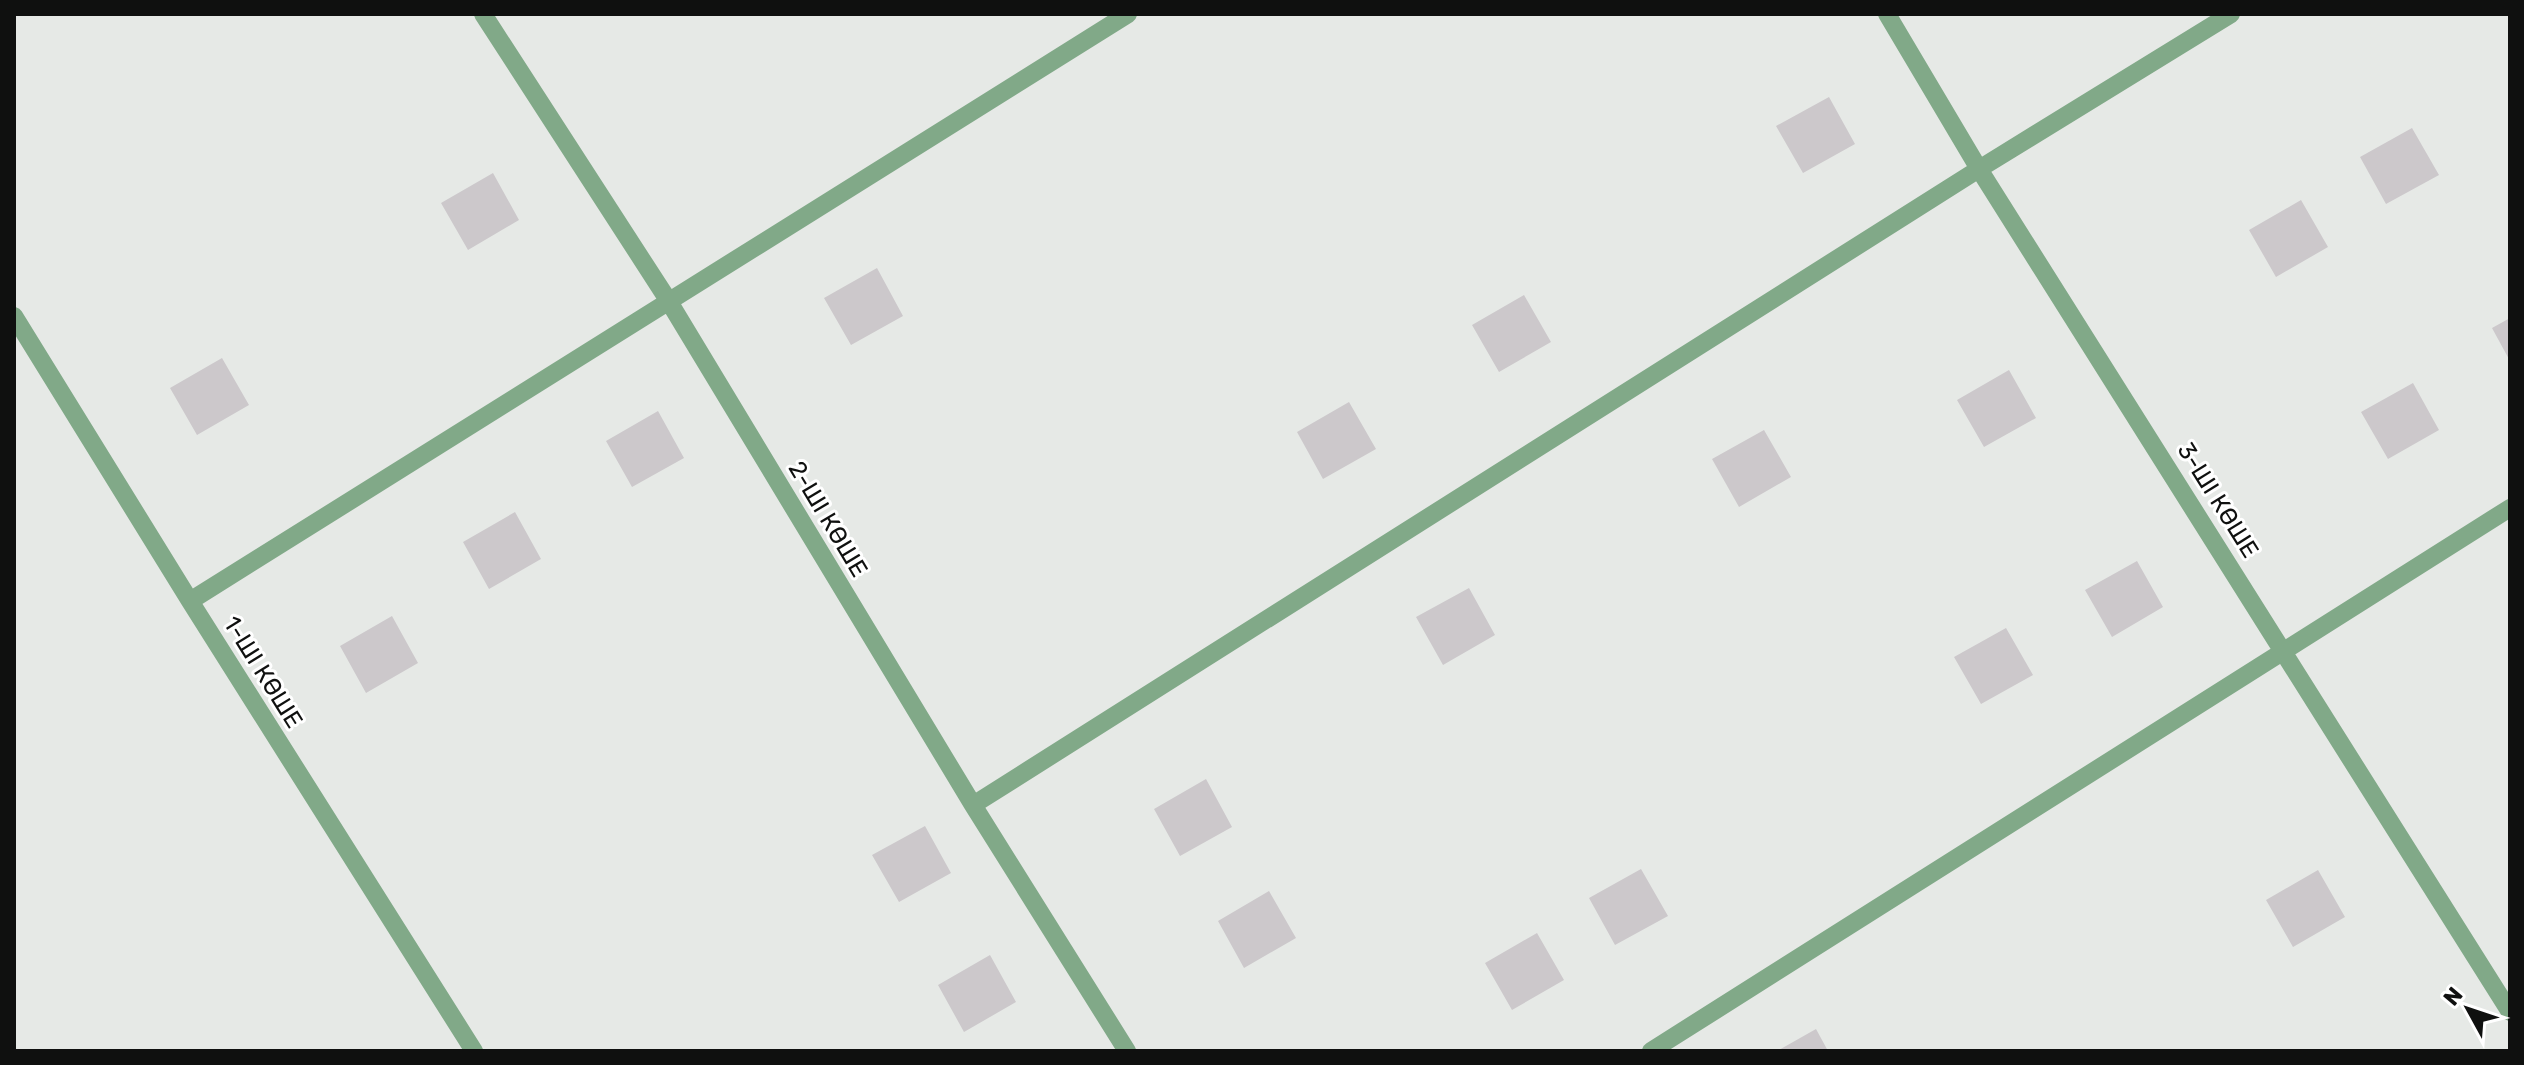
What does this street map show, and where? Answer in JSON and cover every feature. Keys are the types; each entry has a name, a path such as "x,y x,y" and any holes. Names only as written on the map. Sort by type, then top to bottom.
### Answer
{"lane":[{"name":"2-ШІ КӨШЕ","path":"483,14 668,300 973,805 1127,1051"},
{"path":"190,601 1128,14"},
{"name":"3-ШІ КӨШЕ","path":"1887,14 1979,169 2510,1012"},
{"path":"973,805 1979,169 2231,14"},
{"name":"1-ШІ КӨШЕ","path":"14,316 474,1051"},
{"path":"1651,1051 2510,508"}],"building":[{"path":"1829,97 1855,144 1803,173 1776,126"},
{"path":"2412,128 2439,175 2386,204 2360,157"},
{"path":"493,173 519,220 468,250 441,203"},
{"path":"2301,200 2328,247 2276,277 2249,230"},
{"path":"877,268 903,316 851,345 824,298"},
{"path":"1524,295 1551,342 1499,372 1472,325"},
{"path":"2510,318 2510,361 2492,328"},
{"path":"222,358 249,405 197,435 170,388"},
{"path":"2009,370 2036,418 1984,447 1957,400"},
{"path":"2413,383 2439,430 2388,459 2361,412"},
{"path":"1349,402 1376,449 1323,479 1297,432"},
{"path":"658,411 684,458 632,487 606,441"},
{"path":"1764,430 1791,477 1739,507 1712,459"},
{"path":"515,512 541,559 489,589 463,542"},
{"path":"2137,561 2163,607 2112,637 2085,590"},
{"path":"1469,588 1495,635 1443,665 1416,617"},
{"path":"392,616 418,663 366,693 340,646"},
{"path":"2006,628 2033,675 1981,704 1954,657"},
{"path":"1206,779 1232,827 1180,856 1154,809"},
{"path":"925,826 951,873 899,902 872,855"},
{"path":"1641,869 1668,916 1615,945 1589,898"},
{"path":"2318,870 2345,917 2293,947 2266,900"},
{"path":"1269,891 1296,938 1244,968 1218,921"},
{"path":"1537,933 1564,980 1512,1010 1485,963"},
{"path":"990,955 1016,1002 964,1032 938,985"},
{"path":"1816,1029 1828,1051 1777,1051"}]}
